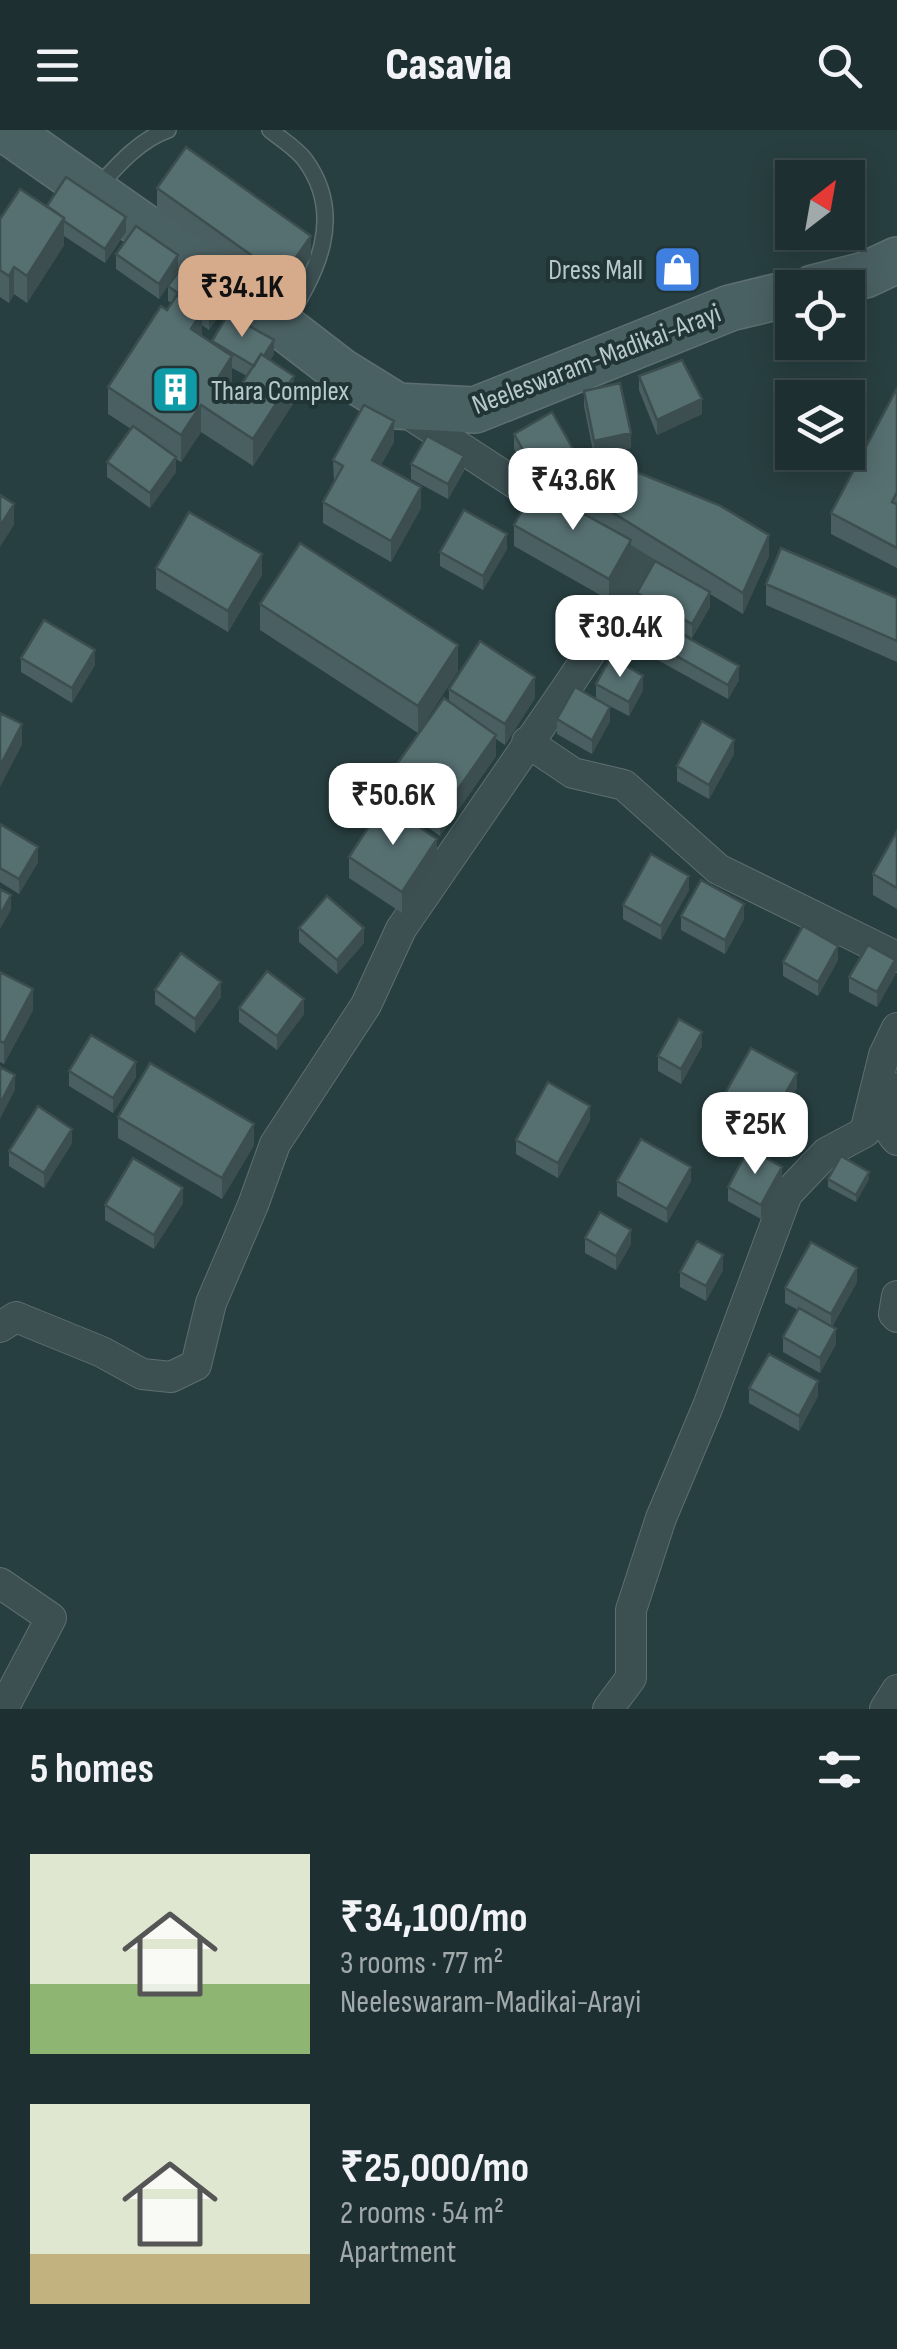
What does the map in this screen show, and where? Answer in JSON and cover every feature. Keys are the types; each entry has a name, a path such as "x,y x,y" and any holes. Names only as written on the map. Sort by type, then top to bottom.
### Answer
{"main road":[{"name":"Neeleswaram-Madikai-Arayi","path":"6,130 283,325 342,372 397,406 475,410 730,308 775,296"}],"street":[{"path":"881,267 897,244"},
{"path":"0,1327 16,1318 102,1352 142,1374 170,1378 196,1365 210,1303 275,1144 366,1005 401,929 623,603 642,566 397,406"},
{"path":"528,742 574,772 624,785 718,869 897,957"},
{"path":"608,1709 631,1678 631,1610 661,1518 708,1406 787,1194 826,1153 865,1132 884,1055 897,1028"},
{"path":"897,1081 886,1109 891,1134 897,1140"},
{"path":"897,1296 897,1317"},
{"path":"0,1584 51,1618 4,1709"},
{"path":"885,1709 897,1690"}],"lane":[{"path":"94,191 120,163 156,134 168,130"},
{"path":"270,130 305,160 326,204 323,250 308,288 283,325"}],"building":[{"path":"186,147 311,236 282,277 157,188"},
{"path":"66,177 126,217 105,249 47,206"},
{"path":"20,189 64,218 27,276 14,267 9,276 0,270 0,219"},
{"path":"136,226 178,255 159,284 116,254"},
{"path":"187,261 227,290 209,315 168,286"},
{"name":"Thara Complex","path":"177,295 202,312 191,329 232,356 217,380 236,393 261,354 294,376 253,439 201,405 181,435 108,387 161,306 167,310"},
{"path":"228,314 274,340 254,366 212,341"},
{"path":"682,360 702,399 657,420 639,376"},
{"path":"620,383 631,433 594,441 584,391"},
{"path":"897,388 897,492 892,502 897,504 897,548 831,513 854,470 865,470 865,449"},
{"path":"364,405 394,421 372,460 421,487 391,541 323,502 343,466 333,460"},
{"path":"552,412 573,449 535,471 514,434"},
{"path":"133,426 176,457 150,493 107,462"},
{"path":"427,436 464,456 448,484 411,464"},
{"path":"604,459 719,505 769,535 743,593 584,495"},
{"path":"535,487 631,540 609,579 514,525"},
{"path":"0,495 14,504 0,526"},
{"path":"464,510 507,534 483,576 440,552"},
{"path":"189,512 262,554 228,611 156,568"},
{"path":"300,543 458,645 418,706 260,604"},
{"path":"781,548 897,598 897,641 766,584"},
{"path":"655,561 710,592 692,624 637,593"},
{"path":"637,610 739,666 728,685 627,628"},
{"path":"44,620 95,650 72,688 21,658"},
{"path":"480,641 535,677 505,724 449,689"},
{"path":"611,657 643,676 629,702 596,684"},
{"path":"575,687 610,707 592,740 557,719"},
{"path":"444,698 496,735 440,815 387,778"},
{"path":"0,713 22,724 0,766"},
{"path":"702,721 734,740 709,785 677,766"},
{"path":"384,803 437,839 402,892 349,857"},
{"path":"0,824 38,847 19,879 0,868"},
{"path":"897,831 897,888 873,874"},
{"path":"651,854 689,876 661,926 623,905"},
{"path":"701,880 744,904 725,940 681,916"},
{"path":"0,889 11,895 0,915"},
{"path":"327,896 364,928 337,960 299,928"},
{"path":"803,926 838,946 818,982 783,962"},
{"path":"868,945 895,960 877,992 849,977"},
{"path":"181,953 221,982 195,1019 155,990"},
{"path":"267,971 304,999 277,1036 239,1008"},
{"path":"0,972 33,989 4,1043 0,1041"},
{"path":"679,1019 702,1032 681,1069 658,1056"},
{"path":"91,1035 136,1062 113,1098 69,1071"},
{"path":"751,1048 797,1073 769,1122 723,1097"},
{"path":"150,1063 254,1124 222,1178 118,1117"},
{"path":"0,1067 15,1075 0,1104"},
{"path":"548,1082 590,1106 558,1163 516,1140"},
{"path":"38,1106 72,1129 44,1173 9,1151"},
{"path":"641,1139 691,1167 667,1209 617,1181"},
{"path":"749,1148 782,1167 761,1205 728,1187"},
{"path":"841,1156 869,1172 856,1195 828,1179"},
{"path":"133,1158 183,1188 154,1235 105,1205"},
{"path":"600,1212 631,1230 616,1256 585,1238"},
{"path":"697,1241 723,1255 706,1286 680,1272"},
{"path":"811,1242 857,1268 831,1314 785,1288"},
{"path":"799,1308 836,1329 820,1358 783,1337"},
{"path":"769,1354 818,1381 799,1416 749,1388"}],"place":[{"name":"Dress Mall","path":"678,269"},
{"name":"Thara Complex","path":"176,390"}]}
